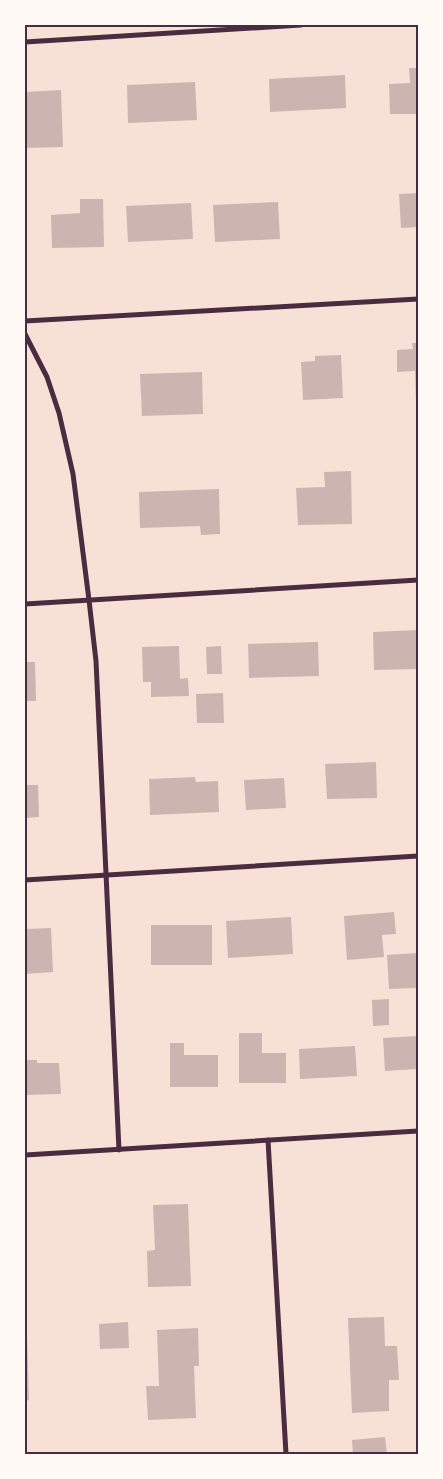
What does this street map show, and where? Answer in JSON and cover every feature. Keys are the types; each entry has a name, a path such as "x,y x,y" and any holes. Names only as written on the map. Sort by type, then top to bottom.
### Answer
{"street":[{"path":"25,42 301,25"},
{"path":"25,321 418,299"},
{"path":"25,334 47,377 59,413 73,474 89,600 96,661 119,1150"},
{"path":"25,604 418,580"},
{"path":"25,880 418,856"},
{"path":"25,1155 418,1131"},
{"path":"268,1140 286,1454"}],"building":[{"path":"409,68 418,68 418,114 390,114 389,84 410,83"},
{"path":"345,75 346,108 270,112 269,79"},
{"path":"195,82 197,120 128,123 127,85"},
{"path":"61,90 63,147 25,148 25,92"},
{"path":"418,193 418,227 401,228 399,194"},
{"path":"80,199 103,199 104,247 52,248 51,215 80,213"},
{"path":"278,202 280,239 215,242 213,205"},
{"path":"191,203 193,239 128,242 126,206"},
{"path":"412,343 418,343 418,403 416,403 415,371 397,372 397,350 413,349"},
{"path":"341,355 343,398 303,400 301,362 315,361 315,356"},
{"path":"202,372 203,414 142,416 140,374"},
{"path":"351,471 352,524 298,525 296,488 325,487 324,472"},
{"path":"219,489 220,534 201,535 200,526 140,528 139,492"},
{"path":"418,630 418,669 374,670 373,632"},
{"path":"318,642 319,676 249,678 248,644"},
{"path":"179,646 180,679 188,678 189,696 151,697 151,682 143,682 142,647"},
{"path":"221,646 222,674 207,674 206,647"},
{"path":"25,662 35,662 36,701 25,701"},
{"path":"223,693 224,723 197,723 196,694"},
{"path":"376,762 377,798 327,799 325,764"},
{"path":"195,777 196,782 218,781 219,812 150,815 149,779"},
{"path":"284,778 286,808 246,810 244,780"},
{"path":"25,785 38,785 39,817 25,818"},
{"path":"394,912 396,934 382,935 384,957 347,960 344,916"},
{"path":"291,917 293,954 228,958 226,921"},
{"path":"151,925 212,925 212,965 151,965"},
{"path":"51,928 53,972 25,974 25,929"},
{"path":"418,953 418,988 389,989 387,955"},
{"path":"389,999 389,1025 373,1026 372,1000"},
{"path":"239,1033 262,1033 262,1053 286,1053 286,1083 239,1083"},
{"path":"418,1036 418,1069 385,1071 383,1038"},
{"path":"170,1043 184,1043 184,1055 218,1055 218,1087 170,1087"},
{"path":"355,1046 357,1076 300,1079 299,1049"},
{"path":"25,1060 37,1060 37,1063 59,1063 61,1094 25,1095"},
{"path":"188,1204 191,1286 148,1287 147,1251 155,1250 153,1205"},
{"path":"384,1317 385,1346 397,1346 399,1380 389,1380 389,1411 352,1413 348,1318"},
{"path":"128,1322 129,1348 100,1349 99,1324"},
{"path":"198,1328 199,1366 194,1366 196,1418 148,1420 146,1386 159,1386 157,1330"},
{"path":"25,1334 27,1334 29,1400 25,1401"},
{"path":"385,1437 387,1454 353,1454 352,1440"}]}
